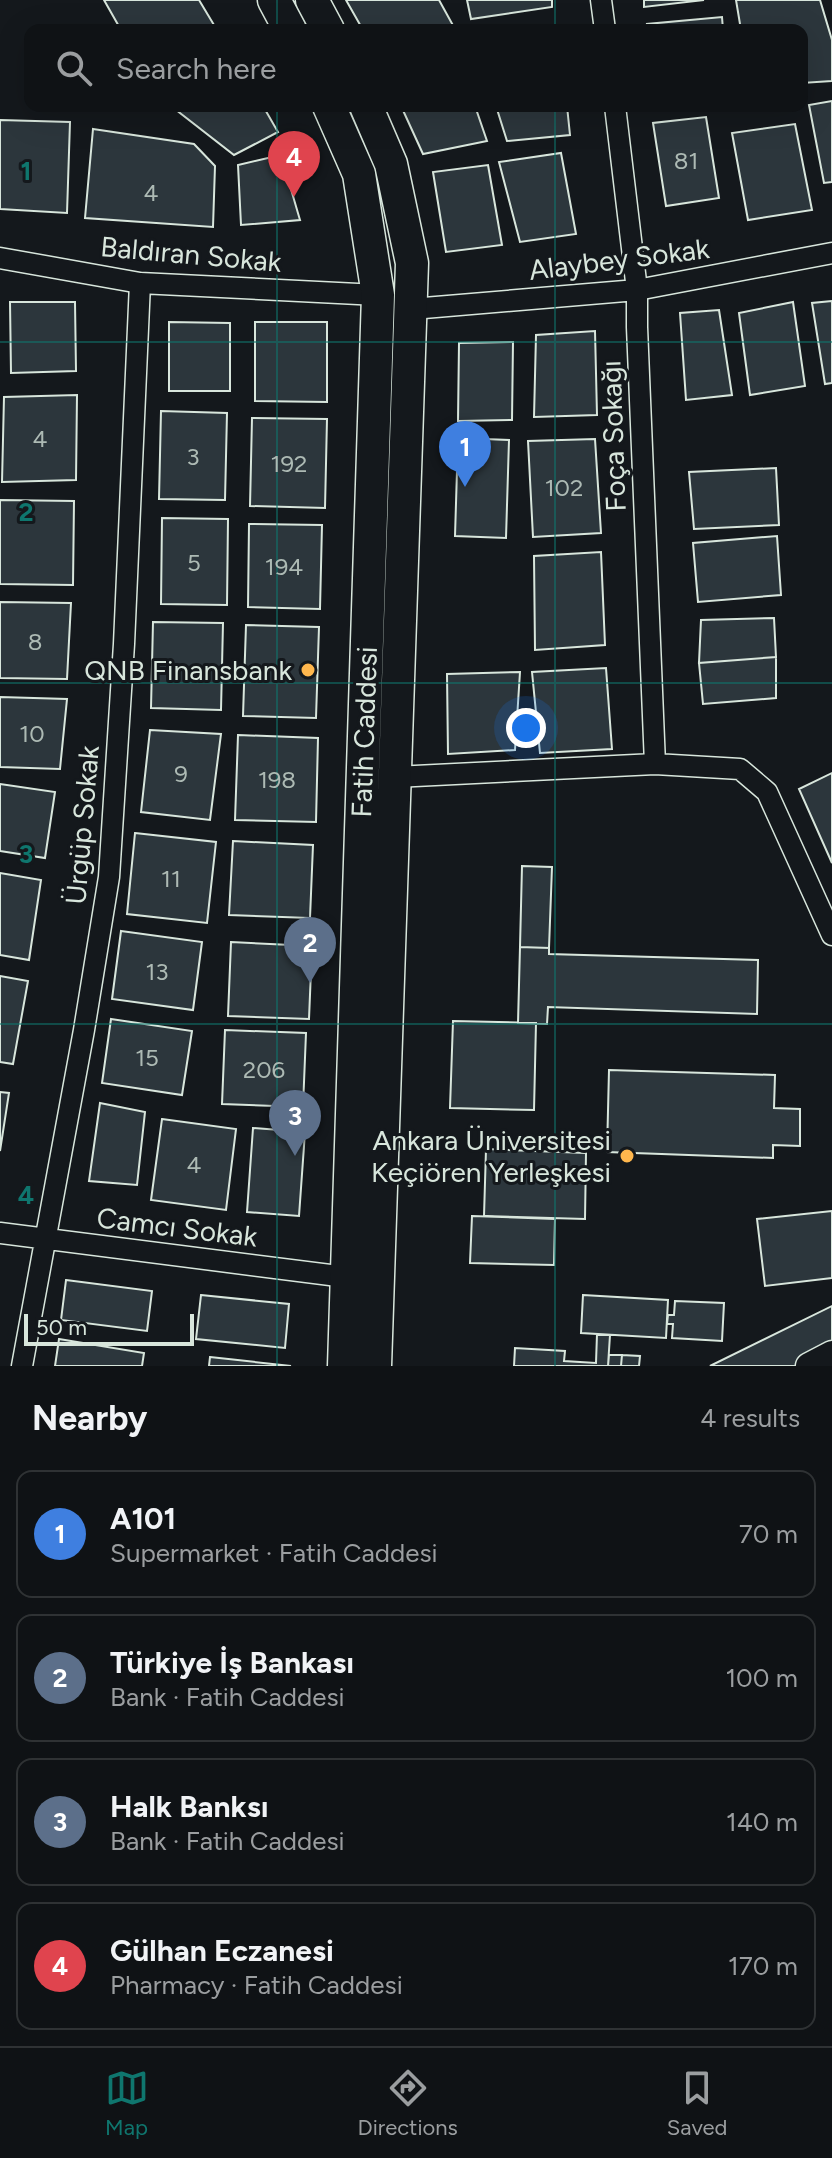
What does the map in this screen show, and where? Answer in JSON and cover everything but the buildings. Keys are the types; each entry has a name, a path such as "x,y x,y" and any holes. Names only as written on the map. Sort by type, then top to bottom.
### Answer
{"main road":[{"path":"274,0 287,24"},
{"path":"312,0 325,24"},
{"name":"Fatih Caddesi","path":"332,112 359,174 378,295 344,1366"},
{"name":"Fatih Caddesi","path":"369,112 391,164 412,263 375,1366"}],"street":[{"path":"601,0 604,24"},
{"name":"Foça Sokağı","path":"616,112 637,290 655,764"},
{"name":"Alaybey Sokak","path":"412,309 637,290 832,253"},
{"name":"Baldıran Sokak","path":"0,258 140,283 378,295"},
{"name":"Ürgüp Sokak","path":"22,1366 109,877 124,644 140,283"},
{"path":"395,777 655,764 740,769 767,792 832,935"},
{"path":"812,891 832,883"},
{"name":"Camcı Sokak","path":"0,1233 346,1277"},
{"path":"809,1366 832,1354"}],"place":[{"name":"Gülhan Eczanesi","path":"294,197"},
{"name":"A101","path":"465,487"},
{"name":"QNB Finansbank","path":"308,670"},
{"name":"Türkiye İş Bankası","path":"310,983"},
{"name":"Halk Banksı","path":"295,1156"},
{"name":"Ankara Üniversitesi Keçiören Yerleşkesi","path":"627,1156"}]}
